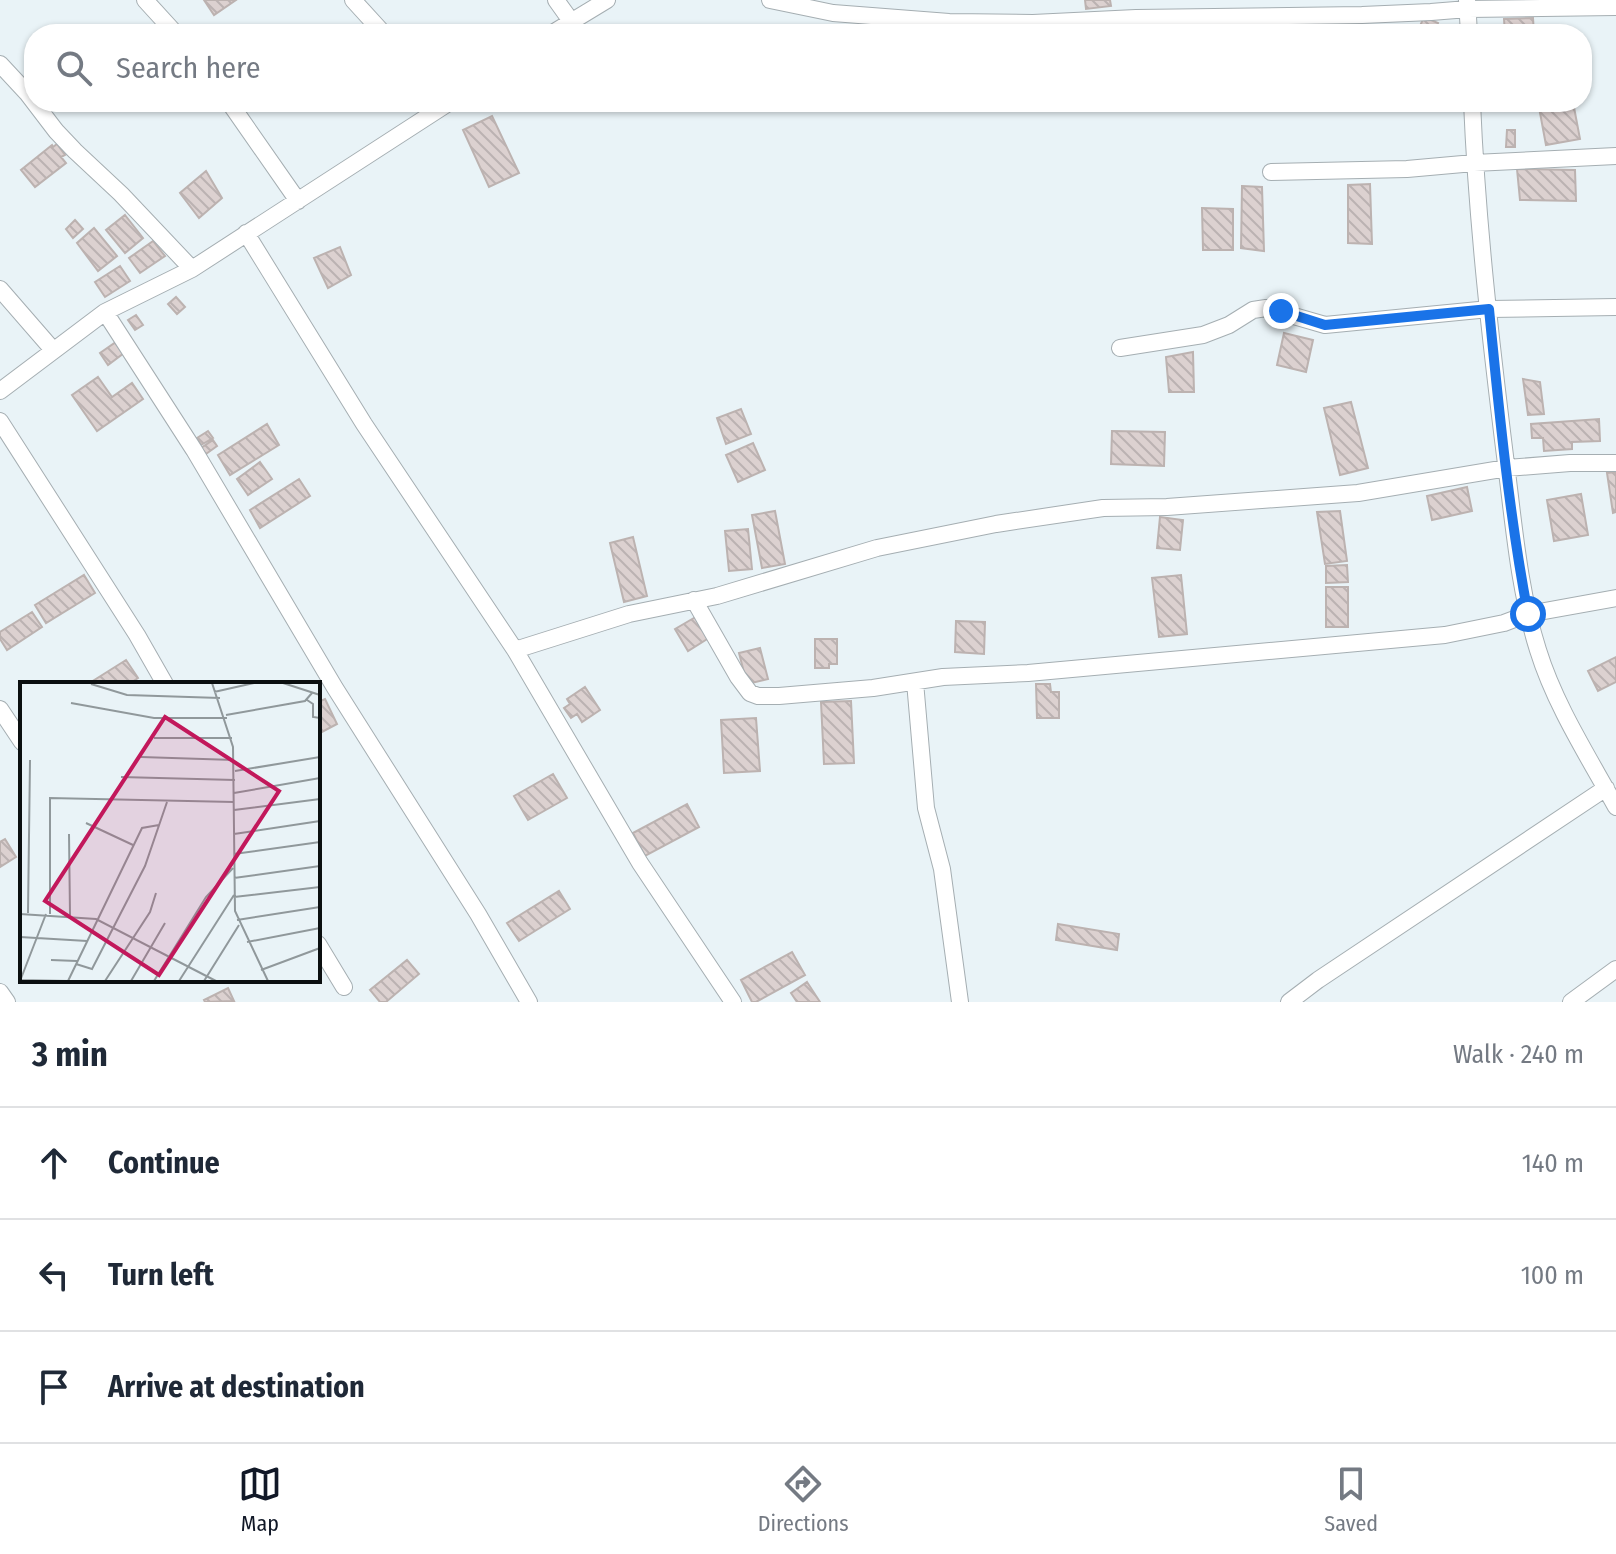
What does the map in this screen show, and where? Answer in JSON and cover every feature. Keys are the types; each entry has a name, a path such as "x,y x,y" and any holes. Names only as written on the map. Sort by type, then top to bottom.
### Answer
{"street":[{"path":"145,0 167,24"},
{"path":"353,0 375,24"},
{"path":"556,0 571,21"},
{"path":"566,24 607,0"},
{"path":"770,0 833,13 1005,23 1418,13 1468,5 1616,7"},
{"path":"0,64 24,90"},
{"path":"42,112 75,151 192,269"},
{"path":"236,112 298,201"},
{"path":"0,391 105,312 192,269 433,112"},
{"path":"1472,112 1474,163 1489,309 1528,614 1538,651 1556,696 1616,807"},
{"path":"1271,172 1407,169 1616,156"},
{"path":"246,233 364,424 515,650 640,863 733,1002"},
{"path":"0,289 53,350"},
{"path":"1120,348 1203,335 1229,325 1253,310 1266,308 1325,325 1489,309 1616,307"},
{"path":"105,312 194,450 335,688 478,914 529,1002"},
{"path":"0,421 164,682"},
{"path":"515,650 629,614 717,596 877,548 996,524 1103,508 1167,507 1358,493 1507,468 1616,463"},
{"path":"694,600 750,693 779,696 873,688 943,677 1028,673 1445,635 1504,623 1528,614 1616,598"},
{"path":"915,682 926,808 942,869 960,1002"},
{"path":"0,709 20,739"},
{"path":"1289,1002 1330,971 1606,788"},
{"path":"320,947 344,987"},
{"path":"1571,1002 1616,969"},
{"path":"0,992 7,1002"}],"building":[{"path":"204,0 236,0 214,15"},
{"path":"1085,0 1110,0 1111,6 1086,9"},
{"path":"1424,17 1438,23 1438,24 1421,24"},
{"path":"1533,18 1533,24 1504,24 1504,19"},
{"path":"1540,112 1575,112 1580,139 1546,145"},
{"path":"492,116 519,173 489,187 463,130"},
{"path":"1507,130 1515,130 1515,147 1506,147"},
{"path":"57,144 65,155 61,157 66,163 35,187 21,170"},
{"path":"1517,169 1575,170 1576,201 1520,200"},
{"path":"206,171 222,198 199,218 180,193"},
{"path":"1370,184 1372,244 1348,243 1348,185"},
{"path":"1242,186 1262,187 1264,251 1241,248"},
{"path":"1202,208 1233,209 1233,250 1203,250"},
{"path":"125,215 143,238 125,253 106,230"},
{"path":"75,220 83,229 73,238 66,229"},
{"path":"94,228 117,256 98,271 77,243"},
{"path":"153,241 165,256 140,273 129,258"},
{"path":"340,247 351,275 328,288 314,258"},
{"path":"120,266 130,281 105,297 95,282"},
{"path":"176,297 185,307 177,314 168,304"},
{"path":"136,315 143,325 135,330 128,320"},
{"path":"1284,333 1313,340 1306,372 1277,365"},
{"path":"116,342 124,353 108,365 100,353"},
{"path":"1193,352 1194,392 1169,392 1166,357"},
{"path":"98,377 112,397 132,383 143,399 97,431 72,395"},
{"path":"1523,379 1540,382 1544,414 1528,415"},
{"path":"1351,402 1368,468 1340,475 1324,408"},
{"path":"741,409 751,434 726,444 717,418"},
{"path":"1599,419 1600,441 1572,442 1572,449 1544,451 1543,438 1532,438 1531,424"},
{"path":"267,424 279,445 230,475 218,455"},
{"path":"208,431 213,438 201,445 197,438"},
{"path":"1112,431 1165,432 1164,466 1111,464"},
{"path":"213,440 217,446 206,454 201,448"},
{"path":"753,443 765,470 738,482 726,455"},
{"path":"260,462 272,479 248,495 237,479"},
{"path":"1616,472 1616,512 1613,513 1607,473"},
{"path":"299,479 310,496 260,528 250,510"},
{"path":"1467,487 1472,511 1432,520 1427,496"},
{"path":"1581,494 1588,535 1554,541 1547,500"},
{"path":"775,511 785,564 762,568 752,515"},
{"path":"1340,511 1347,561 1325,564 1317,512"},
{"path":"1160,517 1183,520 1180,550 1157,548"},
{"path":"748,529 752,569 729,571 725,531"},
{"path":"633,537 647,596 624,602 610,543"},
{"path":"1347,565 1348,582 1326,583 1326,566"},
{"path":"84,575 95,593 46,623 35,605"},
{"path":"1181,575 1187,634 1159,637 1152,578"},
{"path":"1326,587 1348,587 1348,627 1326,627"},
{"path":"32,612 42,627 7,650 0,639 0,632"},
{"path":"699,615 712,636 688,651 675,629"},
{"path":"956,621 985,622 984,654 955,652"},
{"path":"815,639 837,639 837,664 829,664 829,668 815,668"},
{"path":"760,648 768,679 747,684 739,653"},
{"path":"1616,657 1616,682 1598,691 1588,671"},
{"path":"126,660 138,678 132,682 91,682"},
{"path":"1036,684 1050,684 1051,692 1059,692 1059,718 1037,718"},
{"path":"585,687 600,710 582,722 577,714 571,718 564,708 570,704 567,699"},
{"path":"325,699 337,724 320,733 320,701"},
{"path":"851,701 854,763 824,764 821,702"},
{"path":"756,718 760,771 724,773 721,720"},
{"path":"553,774 567,798 528,820 514,796"},
{"path":"687,804 699,827 645,856 633,833"},
{"path":"5,839 16,857 0,867 0,842"},
{"path":"559,891 570,909 519,941 507,923"},
{"path":"1058,924 1119,934 1117,950 1056,940"},
{"path":"792,952 805,975 752,1002 741,980"},
{"path":"407,960 419,974 386,1002 380,1002 370,990"},
{"path":"807,982 820,1002 797,1002 791,993"},
{"path":"228,988 234,1001 205,1002 204,1000"}],"route":[{"path":"1281,311 1325,325 1489,309 1499,412 1528,614"}]}
